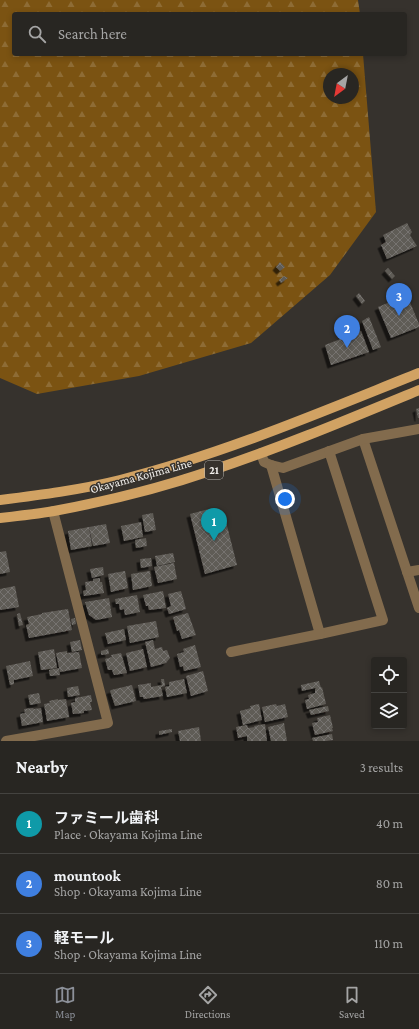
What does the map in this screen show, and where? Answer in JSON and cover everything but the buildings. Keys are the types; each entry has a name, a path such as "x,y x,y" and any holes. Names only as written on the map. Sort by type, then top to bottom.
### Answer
{"main road":[{"name":"Okayama Kojima Line","path":"0,500 79,489 163,468 240,443 419,373"},
{"name":"Okayama Kojima Line","path":"0,518 53,511 105,501 212,471 419,390"},
{"path":"240,443 244,459"}],"street":[{"path":"261,453 264,462 283,468 363,439 419,428"},
{"path":"363,439 419,608"},
{"path":"231,652 384,620 329,451"},
{"path":"271,465 320,634"},
{"path":"6,741 108,723 53,511"},
{"path":"407,572 419,570"}],"green space":[{"path":"0,0 358,0 360,12 12,12 12,56 363,56 376,212 330,275 251,343 139,376 37,394 0,378"}],"place":[{"name":"軽モール","path":"399,316"},
{"name":"mountook","path":"347,348"},
{"name":"ファミール歯科","path":"214,541"}]}
